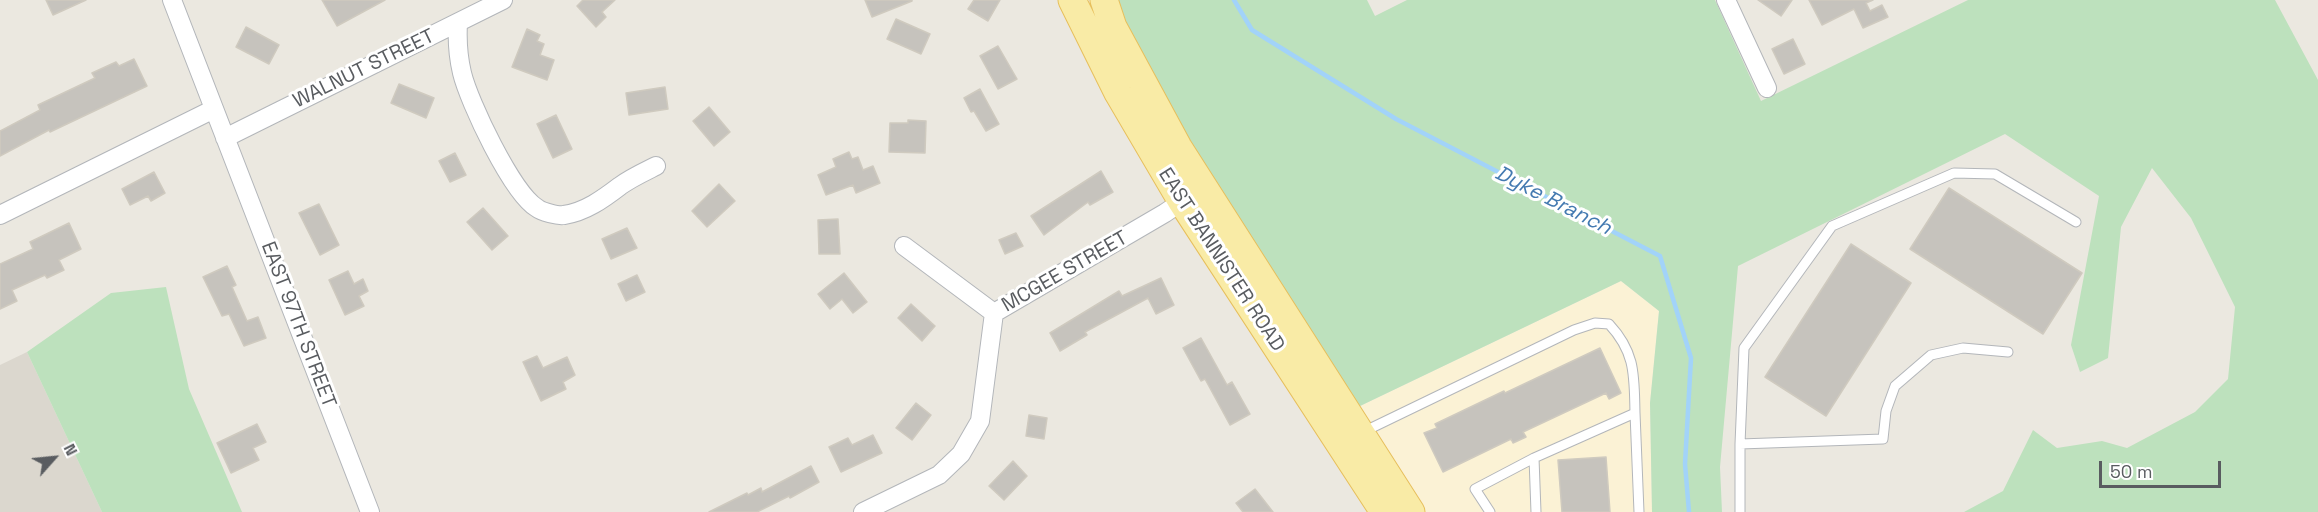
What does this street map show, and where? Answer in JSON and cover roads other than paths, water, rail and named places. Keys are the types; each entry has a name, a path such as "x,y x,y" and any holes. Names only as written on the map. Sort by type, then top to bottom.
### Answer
{"main road":[{"name":"EAST BANNISTER ROAD","path":"1072,0 1118,93 1182,202 1384,512"},
{"name":"EAST BANNISTER ROAD","path":"1104,0 1113,27 1178,147 1411,512"}],"street":[{"path":"0,215 214,109 172,0"},
{"name":"WALNUT STREET","path":"225,138 503,0"},
{"path":"1726,0 1767,88"},
{"path":"458,23 462,74 470,99 500,159 520,189 537,208 562,215 584,209 608,197 620,186 656,166"},
{"name":"EAST 97TH STREET","path":"214,109 370,512"},
{"name":"MCGEE STREET","path":"863,512 939,475 961,454 980,421 994,314 1182,202 1204,186"},
{"path":"904,246 994,314"}],"lane":[{"path":"1740,512 1744,348 1832,226 1954,173 1995,174 2076,222"},
{"path":"1362,433 1574,330 1595,323 1609,324 1621,337 1629,352 1634,371 1639,512"},
{"path":"1740,444 1883,439 1886,411 1895,386 1930,355 1963,348 2008,352"},
{"path":"1490,512 1475,489 1534,458 1635,413"},
{"path":"1534,458 1536,512"}],"waterway":[{"name":"Dyke Branch","path":"1234,0 1252,30 1396,119 1660,256 1691,358 1685,464 1689,512"}]}
